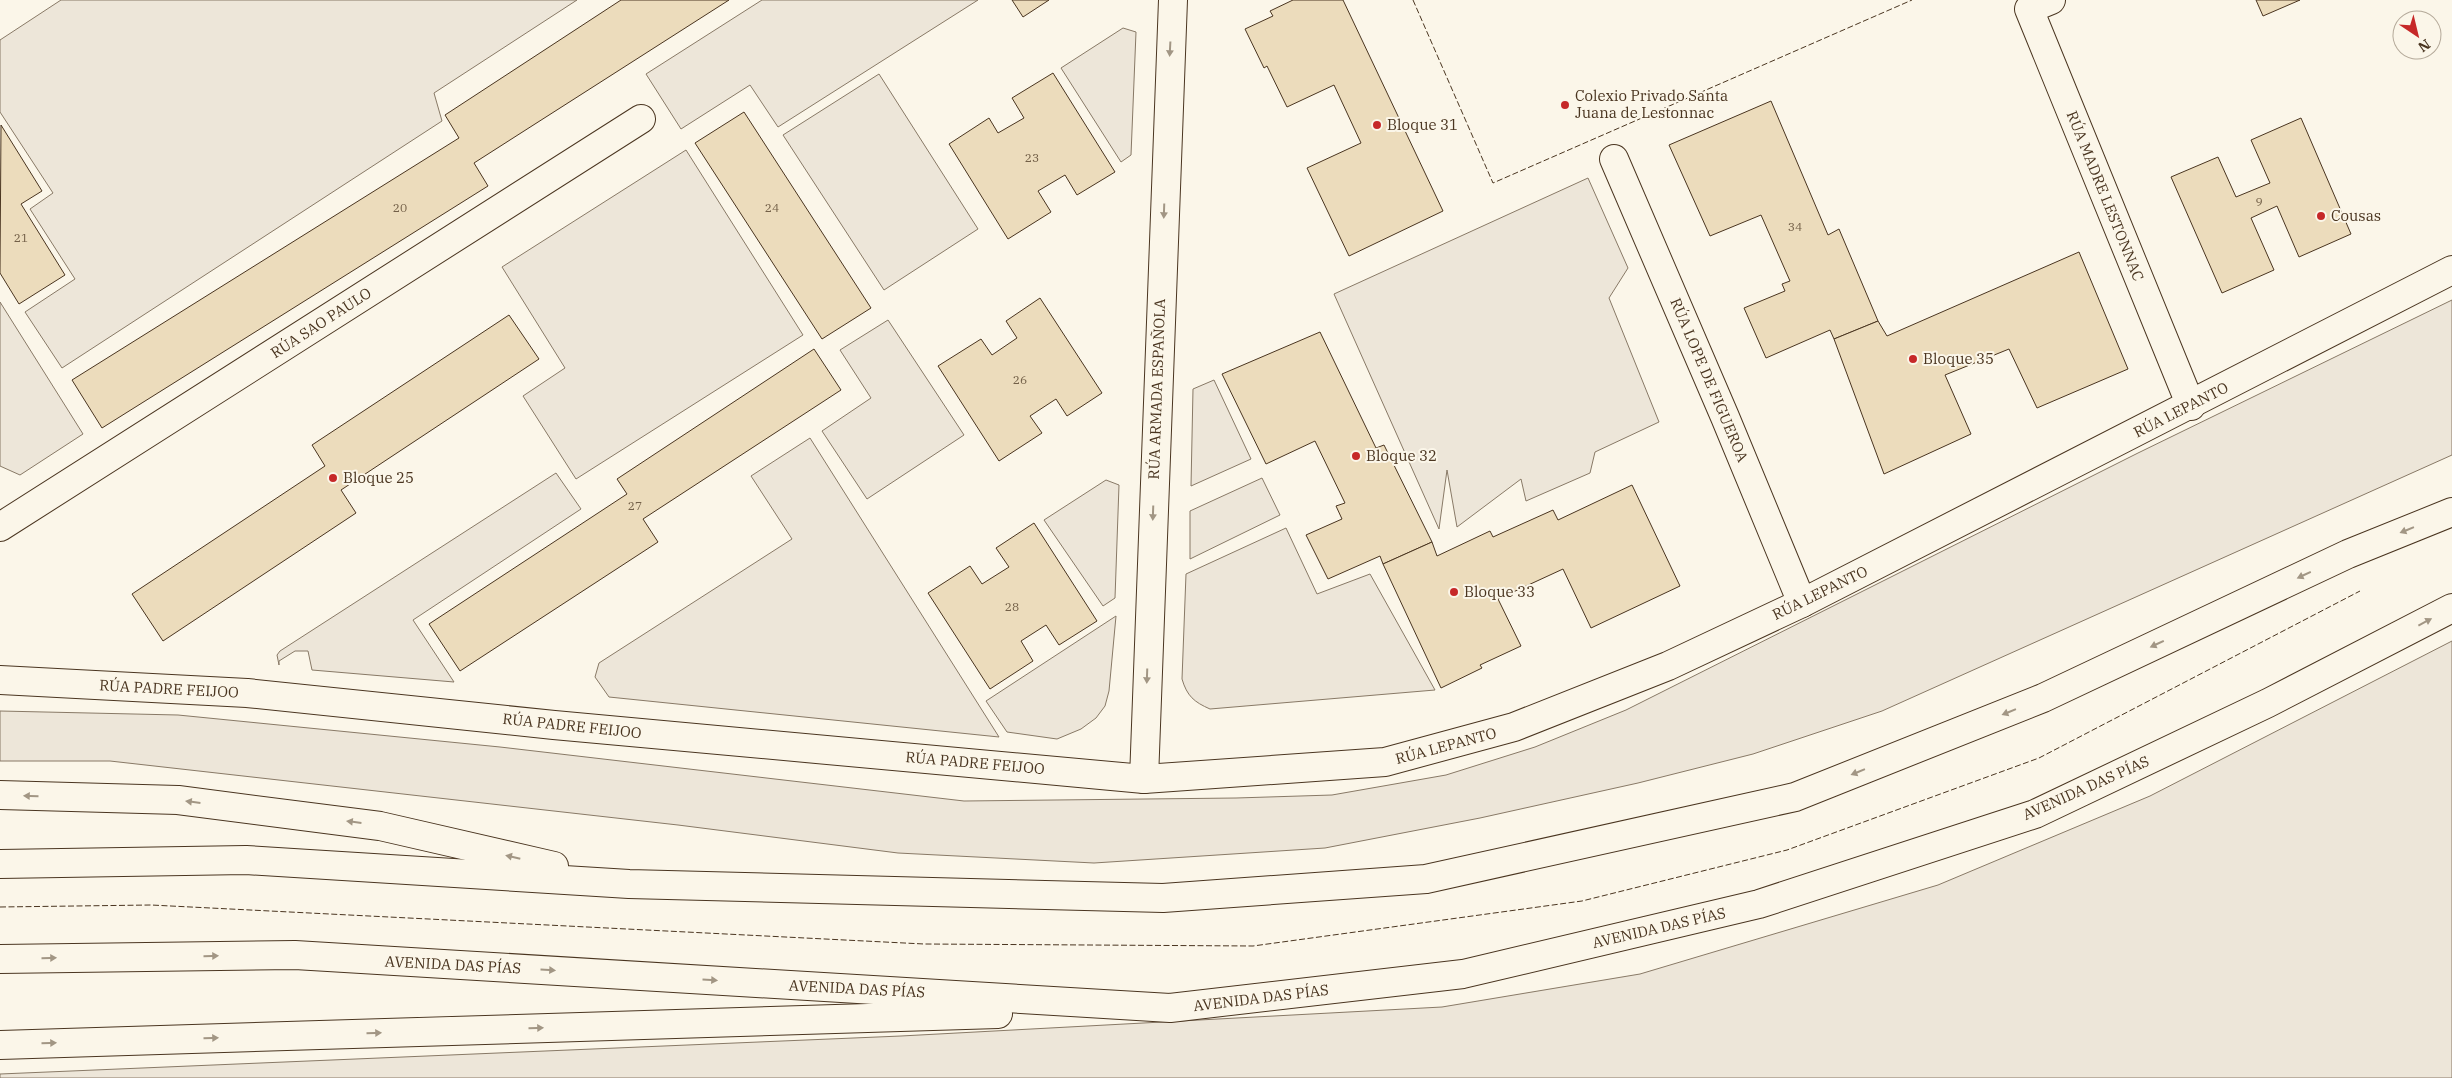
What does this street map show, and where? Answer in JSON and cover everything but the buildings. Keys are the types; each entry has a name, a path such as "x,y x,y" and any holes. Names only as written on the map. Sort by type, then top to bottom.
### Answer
{"main road":[{"name":"RÚA ARMADA ESPAÑOLA","path":"1144,779 1173,0"},
{"name":"RÚA MADRE LESTONNAC","path":"2051,0 2029,9 2191,406"},
{"name":"RÚA SAO PAULO","path":"0,527 641,119"},
{"name":"RÚA LOPE DE FIGUEROA","path":"1614,159 1802,603"},
{"name":"RÚA LEPANTO","path":"1144,779 1385,762 1514,727 1668,666 1802,603 2191,406 2452,270"},
{"path":"0,864 246,860 628,884 1163,898 1426,880 1795,797 2043,698 2348,554 2452,512"},
{"name":"AVENIDA DAS PÍAS","path":"0,959 295,955 1170,1008 1463,974 1759,904 2035,814 2268,703 2452,608"},
{"name":"RÚA PADRE FEIJOO","path":"0,680 247,693 564,726 1144,779"},
{"path":"0,795 178,800 380,826 628,884"},
{"path":"0,1045 1170,1008"}],"shaded area":[{"path":"61,0 577,0 434,93 442,121 62,368 25,312 75,279 30,209 53,193 0,112 0,40"},
{"path":"762,0 978,0 778,127 750,85 681,129 646,74"},
{"path":"1123,28 1136,32 1131,155 1121,162 1061,68"},
{"path":"879,74 978,229 884,290 783,135"},
{"path":"686,150 803,335 576,479 523,396 565,368 502,267"},
{"path":"1588,178 1628,268 1609,298 1659,422 1595,452 1590,473 1526,501 1521,479 1457,527 1447,470 1439,529 1334,294"},
{"path":"2452,300 2452,455 1882,711 1753,754 1638,783 1480,818 1325,848 1094,863 898,853 678,825 110,761 0,761 0,711 178,715 500,747 964,801 1332,795 1446,775 1535,747 1626,710 2138,453"},
{"path":"0,302 83,434 20,475 0,466"},
{"path":"888,320 964,435 867,499 822,431 871,398 840,350"},
{"path":"1214,380 1251,459 1191,486 1193,389"},
{"path":"810,438 999,737 609,697 595,677 599,663 792,539 751,476"},
{"path":"556,473 581,509 413,620 454,682 312,670 308,651 295,651 279,661 279,665 277,655 280,651"},
{"path":"1262,478 1280,515 1190,559 1190,511"},
{"path":"1106,480 1119,485 1115,598 1103,606 1044,520"},
{"path":"1286,528 1317,594 1370,574 1435,690 1210,709 1192,698 1186,690 1182,679 1186,574"},
{"path":"1116,616 1109,691 1105,706 1096,718 1081,729 1057,739 1007,732 986,701"},
{"path":"2452,641 2452,1078 0,1078 0,1074 901,1036 1442,1007 1640,974 1938,885 2150,796"}],"fence":[{"path":"1413,0 1493,183 1912,0"},
{"path":"0,907 151,905 924,944 1253,946 1582,901 1787,850 2039,758 2360,591"}],"place":[{"name":"Colexio Privado Santa Juana de Lestonnac","path":"1565,105"},
{"name":"Bloque 31","path":"1377,125"},
{"name":"Cousas","path":"2321,216"},
{"name":"Bloque 35","path":"1913,359"},
{"name":"Bloque 32","path":"1356,456"},
{"name":"Bloque 25","path":"333,478"},
{"name":"Bloque 33","path":"1454,592"}]}
